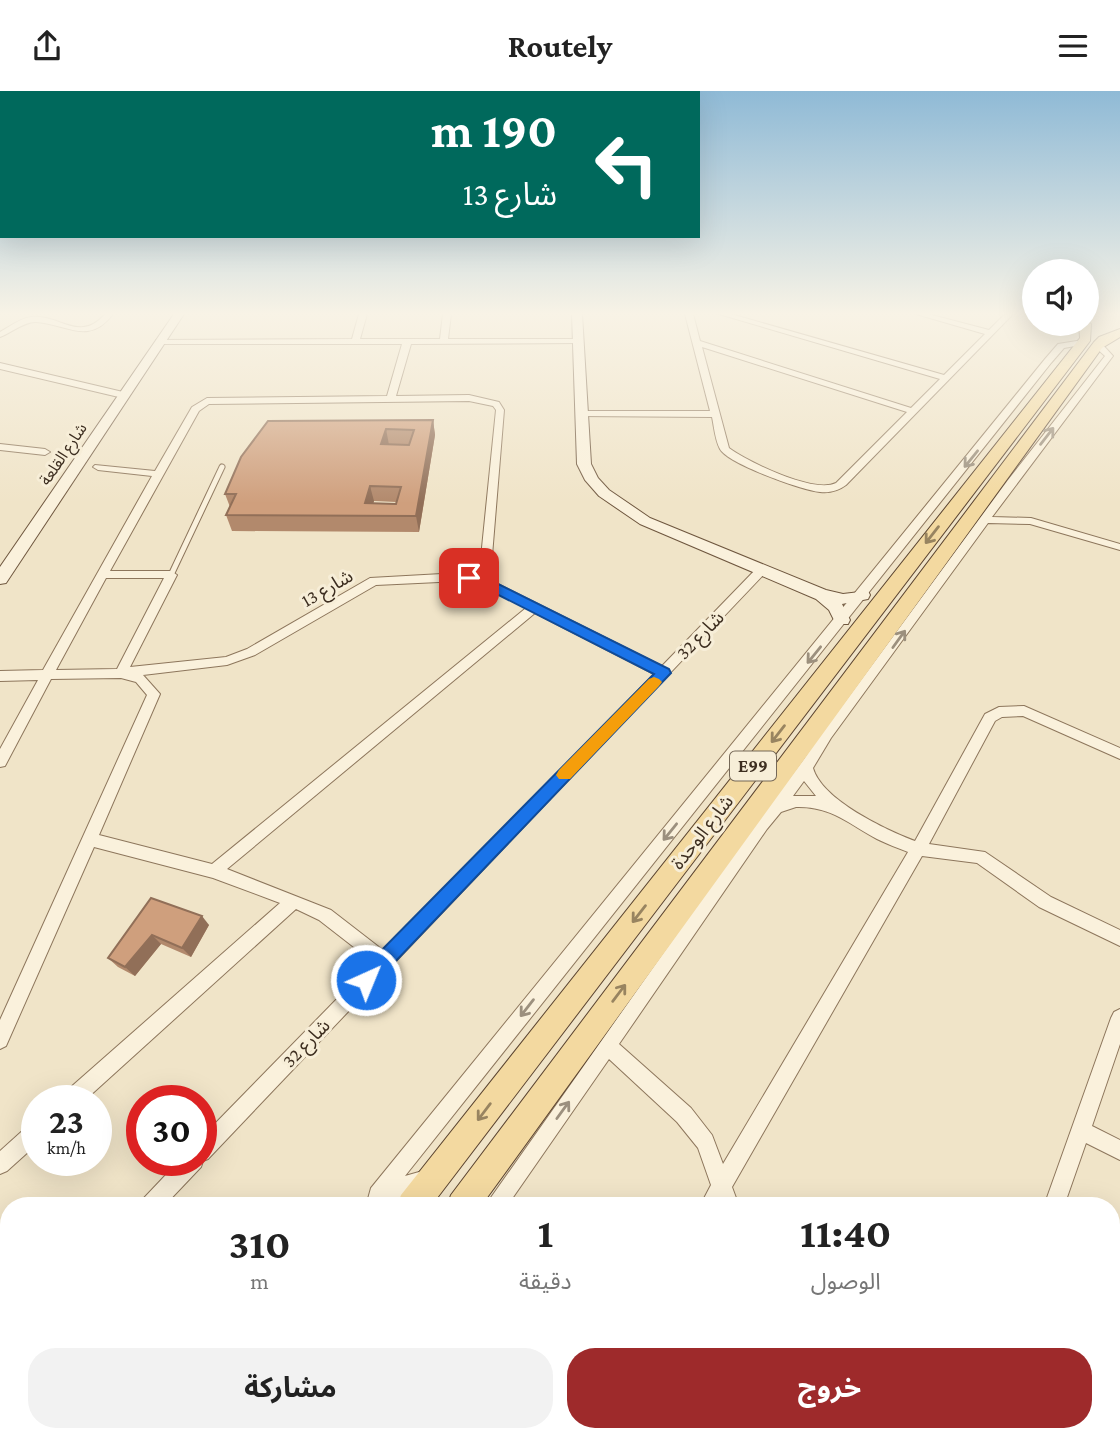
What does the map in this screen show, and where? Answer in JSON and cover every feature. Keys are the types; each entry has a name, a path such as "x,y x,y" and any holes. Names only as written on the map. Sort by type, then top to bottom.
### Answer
{"main road":[{"name":"شارع الوحدة","path":"419,1197 892,572 1061,377"},
{"name":"شارع الوحدة","path":"468,1197 721,855 963,540 1010,476 1072,377"},
{"path":"989,436 1012,432"},
{"path":"502,1088 528,1070 534,1071 540,1077 538,1090 507,1143"}],"street":[{"path":"47,377 123,395"},
{"name":"شارع القلعة","path":"0,579 135,377"},
{"path":"391,399 397,377"},
{"path":"580,377 584,464 592,480 604,493 645,521 761,571 822,595 844,599 862,595"},
{"path":"705,377 725,449 747,463 816,488 832,489 842,484 914,411 945,378 942,377"},
{"path":"805,377 914,411"},
{"path":"379,1197 862,595 892,572 989,436 1036,377"},
{"path":"0,762 195,409 207,401 469,398 492,402 500,410 484,582"},
{"path":"581,414 715,414"},
{"path":"3,451 45,452"},
{"path":"98,467 158,474"},
{"path":"501,1197 609,1047 772,809 809,763 963,540 985,520 999,501 1010,476"},
{"path":"999,501 1031,521"},
{"path":"985,520 997,518 1031,521 1120,547"},
{"name":"شارع 32","path":"217,1135 761,571"},
{"path":"0,1040 7,1013 153,700 152,689 146,683 134,675 121,673 171,575 102,574"},
{"name":"شارع 13","path":"0,676 121,673 227,661 251,652 374,582 460,577 484,582 664,673"},
{"path":"822,595 836,607 842,620"},
{"path":"214,871 535,607"},
{"path":"715,1197 918,849 990,718 999,712 1024,711 1120,754"},
{"path":"829,712 829,734"},
{"path":"809,763 806,767 807,774 819,791 883,835 918,849 980,857 1045,902 1120,938"},
{"path":"772,809 795,799 807,800 850,814"},
{"path":"721,855 755,835"},
{"path":"88,839 214,871 294,901 325,915 384,961"},
{"path":"89,1085 294,901"},
{"path":"1057,1197 1120,1018"},
{"path":"609,1047 684,1115 705,1142 724,1197"},
{"path":"1080,1130 1120,1150"},
{"path":"492,1197 507,1143"},
{"path":"0,1164 21,1145"},
{"path":"159,1197 179,1176"},
{"path":"387,1197 434,1178"}],"lane":[{"path":"171,575 222,467"}],"building":[{"path":"433,420 416,516 226,515 236,494 225,494 241,457 268,421","holes":["386,429 414,430 409,445 381,444","370,486 401,487 396,504 365,503"]},
{"path":"151,898 202,916 182,948 152,935 125,967 108,958"}],"slow traffic":[{"path":"564,775 654,682"}],"route":[{"path":"366,980 664,673 484,582 469,578"}]}
